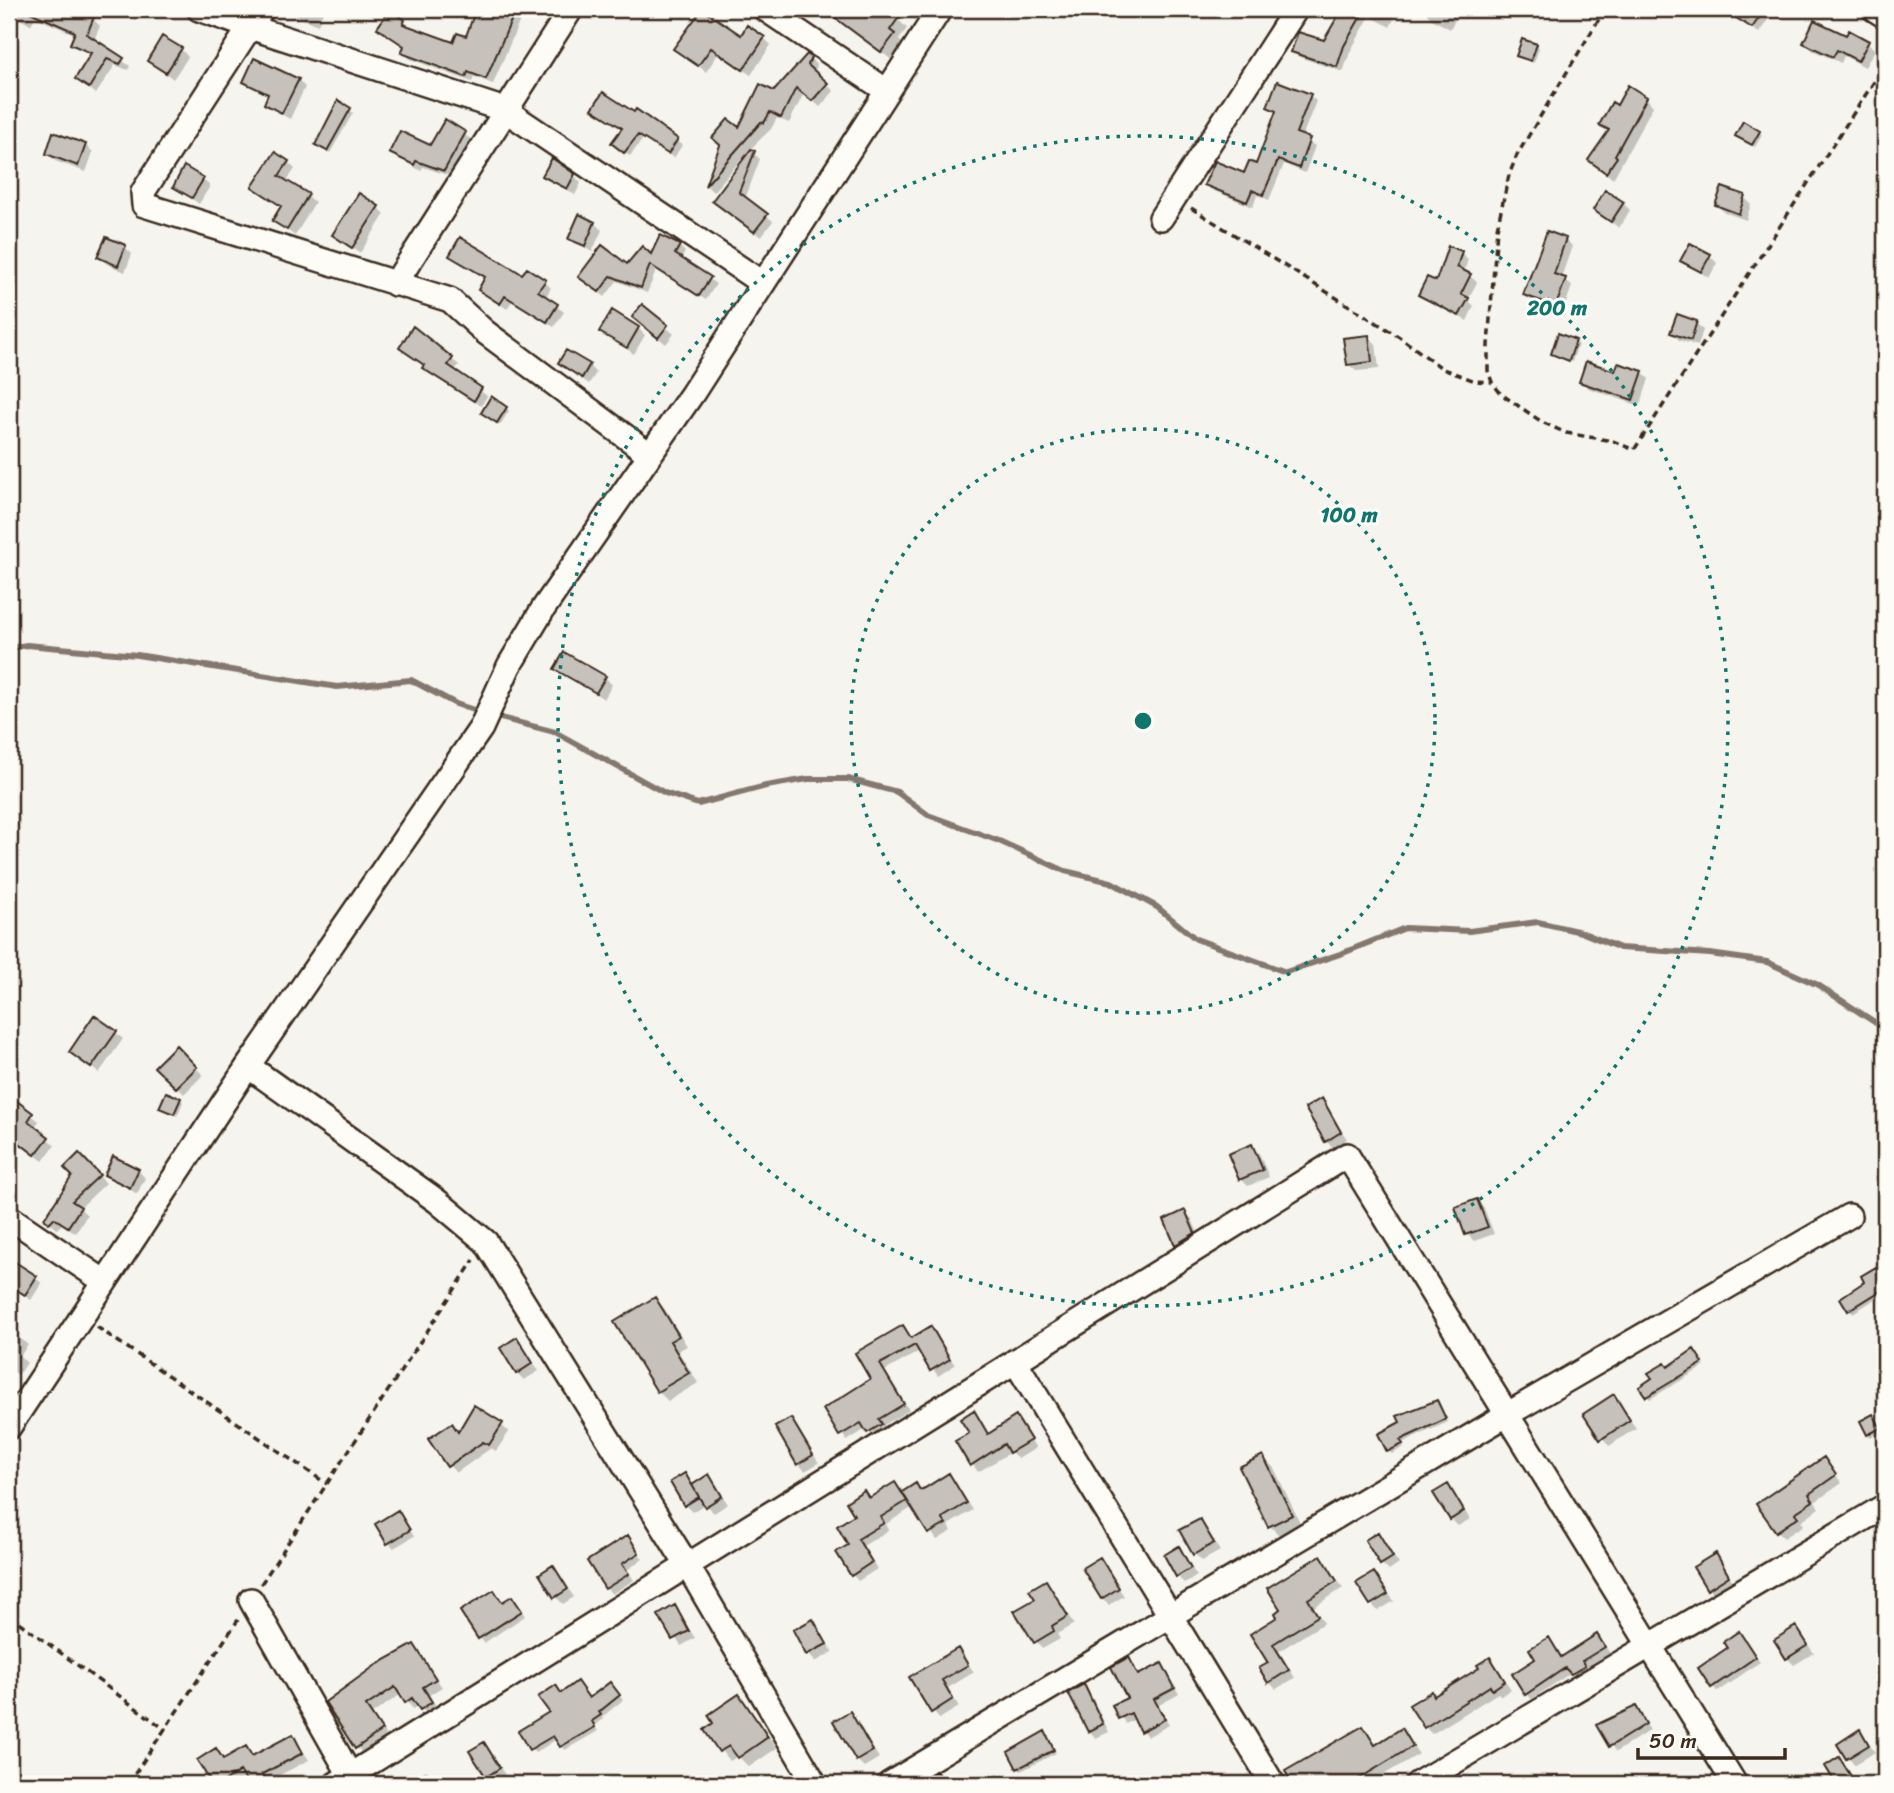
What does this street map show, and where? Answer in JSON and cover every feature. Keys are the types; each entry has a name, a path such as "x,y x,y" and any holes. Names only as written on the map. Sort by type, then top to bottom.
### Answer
{"street":[{"path":"199,9 256,18 505,110 762,283"},
{"path":"395,284 571,9"},
{"path":"765,9 887,91"},
{"path":"9,1427 248,1066 481,728 493,707 509,666 536,621 692,394 940,9"},
{"path":"1167,209 1296,9"},
{"path":"1874,9 1885,16"},
{"path":"256,18 143,192 142,202 150,207 450,300 485,332 649,454"},
{"path":"248,1066 437,1201 486,1241 687,1565 815,1784"},
{"path":"251,1600 347,1782 687,1565 1347,1155 1735,1784"},
{"path":"889,1784 1508,1414 1849,1216"},
{"path":"9,1217 105,1282"},
{"path":"1015,1361 1273,1784"},
{"path":"1417,1784 1885,1506"}],"path":[{"path":"1605,9 1517,155 1509,175 1497,228 1488,371 1501,394 1542,422 1566,433 1613,441 1634,450 1885,65"},
{"path":"1167,209 1198,211 1398,336 1443,369 1466,378 1492,382"},
{"path":"128,1784 486,1241"},
{"path":"82,1317 327,1484"},
{"path":"9,1615 166,1730"}],"building":[{"path":"23,9 73,9 94,17 87,34 124,58 120,64 107,59 89,88 75,79 91,53 70,44 75,32"},
{"path":"390,9 405,20 403,24 453,42 457,33 466,36 476,9 516,9 486,79 468,72 466,77 401,53 404,46 377,28"},
{"path":"702,9 741,35 747,25 765,37 743,70 711,48 698,66 673,49"},
{"path":"823,9 888,9 899,17 890,30 895,34 881,52"},
{"path":"1342,9 1365,9 1344,46 1337,67 1291,52 1298,32 1324,40"},
{"path":"1722,9 1765,9 1752,28"},
{"path":"1814,20 1846,35 1849,30 1869,41 1858,61 1837,50 1833,57 1803,43"},
{"path":"162,36 182,48 166,73 147,61"},
{"path":"1522,39 1537,44 1531,61 1516,56"},
{"path":"807,54 811,57 808,65 828,83 812,101 796,88 781,118 770,112 764,123 761,122 705,186 720,145 712,138 728,119 739,127 760,84 774,91"},
{"path":"254,58 299,79 282,113 264,104 268,94 243,82"},
{"path":"1277,81 1311,94 1296,133 1310,138 1299,168 1278,160 1263,195 1252,190 1247,202 1204,185 1215,161 1244,173 1249,161 1256,164 1276,111 1267,107"},
{"path":"1628,85 1647,97 1606,173 1588,160 1609,130 1599,125 1612,102 1617,105"},
{"path":"603,92 634,112 636,109 678,139 668,154 638,135 624,153 611,143 622,128 592,109"},
{"path":"338,100 351,108 327,151 315,145"},
{"path":"445,119 466,132 444,171 416,161 414,165 389,153 400,131 430,145"},
{"path":"1743,121 1760,131 1752,145 1735,136"},
{"path":"53,132 86,144 78,166 46,154"},
{"path":"751,149 755,151 739,192 768,214 754,232 712,201"},
{"path":"275,152 289,161 279,176 309,194 287,230 272,221 281,206 252,187"},
{"path":"552,158 575,174 567,189 542,176"},
{"path":"184,166 204,178 192,198 173,187"},
{"path":"1722,187 1745,195 1739,214 1715,205"},
{"path":"1605,190 1624,202 1611,222 1593,210"},
{"path":"359,193 379,206 352,248 332,235"},
{"path":"579,214 595,222 585,246 568,239"},
{"path":"1547,231 1566,238 1554,274 1566,278 1556,306 1523,295"},
{"path":"660,235 680,245 675,254 711,277 699,296 650,265 641,288 611,276 599,292 578,277 602,245 627,264 642,246 651,254"},
{"path":"106,237 126,245 118,266 97,257"},
{"path":"460,237 522,274 527,268 546,280 538,291 558,304 547,322 505,296 500,304 478,290 485,277 449,256"},
{"path":"1690,243 1711,254 1701,272 1680,261"},
{"path":"1448,246 1462,251 1457,267 1471,274 1461,294 1469,298 1459,316 1418,295 1427,277 1436,281"},
{"path":"642,304 668,325 658,338 632,317"},
{"path":"612,310 639,327 627,348 599,332"},
{"path":"1677,314 1697,321 1691,340 1670,333"},
{"path":"413,326 453,358 448,365 482,388 474,401 422,368 424,365 399,348"},
{"path":"1558,333 1576,340 1569,361 1551,354"},
{"path":"1369,335 1372,362 1347,365 1343,338"},
{"path":"566,350 590,364 582,378 558,363"},
{"path":"1586,361 1615,371 1618,363 1643,371 1633,400 1579,382"},
{"path":"491,396 507,407 497,423 481,413"},
{"path":"564,652 606,676 596,693 554,669"},
{"path":"94,1015 117,1031 91,1068 69,1052"},
{"path":"176,1045 197,1067 176,1088 154,1067"},
{"path":"166,1092 181,1098 174,1114 159,1108"},
{"path":"9,1095 33,1113 28,1121 49,1137 35,1155 9,1135"},
{"path":"1322,1098 1341,1132 1325,1142 1305,1108"},
{"path":"1252,1144 1263,1170 1239,1180 1228,1154"},
{"path":"79,1153 100,1175 72,1201 81,1207 68,1227 54,1218 49,1223 44,1219 72,1176 64,1168"},
{"path":"113,1156 139,1169 130,1188 104,1175"},
{"path":"1477,1199 1488,1227 1465,1235 1455,1207"},
{"path":"1185,1210 1195,1233 1175,1245 1164,1220"},
{"path":"9,1258 37,1276 25,1295 9,1285"},
{"path":"1876,1267 1885,1288 1848,1311 1840,1298 1864,1282 1861,1276"},
{"path":"655,1297 679,1336 670,1341 689,1373 657,1392 614,1322"},
{"path":"903,1325 911,1338 931,1326 950,1359 930,1371 915,1345 880,1364 904,1404 879,1419 882,1424 867,1433 861,1423 839,1436 823,1409 870,1379 855,1353"},
{"path":"517,1337 533,1363 516,1374 500,1348"},
{"path":"1694,1349 1703,1363 1646,1397 1639,1387 1652,1378 1648,1373 1665,1363 1668,1367"},
{"path":"1614,1394 1630,1420 1600,1440 1583,1414"},
{"path":"1437,1400 1446,1419 1400,1440 1403,1444 1387,1452 1378,1434 1400,1422 1397,1416"},
{"path":"474,1405 503,1423 489,1445 483,1442 447,1467 428,1439 452,1423 458,1432"},
{"path":"974,1410 988,1434 1016,1416 1031,1440 1009,1453 1004,1444 970,1466 955,1441 969,1433 960,1419"},
{"path":"1873,1414 1881,1428 1867,1435 1860,1421"},
{"path":"791,1418 813,1455 797,1465 775,1427"},
{"path":"1263,1455 1292,1515 1268,1527 1239,1467"},
{"path":"1824,1457 1836,1475 1809,1494 1813,1501 1795,1513 1798,1517 1776,1532 1756,1504"},
{"path":"685,1473 699,1497 684,1506 670,1482"},
{"path":"949,1473 967,1503 942,1518 946,1524 928,1534 902,1492 916,1483 920,1490 925,1488"},
{"path":"709,1474 722,1496 705,1507 692,1485"},
{"path":"895,1482 907,1501 881,1517 884,1523 858,1539 872,1562 851,1576 836,1552 848,1545 837,1526 854,1515 846,1502 864,1490 869,1498"},
{"path":"1448,1484 1464,1511 1450,1520 1433,1493"},
{"path":"398,1510 410,1530 387,1544 375,1524"},
{"path":"1200,1519 1214,1543 1193,1555 1179,1530"},
{"path":"1378,1532 1393,1557 1380,1565 1365,1540"},
{"path":"628,1535 639,1553 622,1564 629,1574 605,1589 587,1561"},
{"path":"1179,1546 1191,1568 1176,1577 1164,1555"},
{"path":"1716,1553 1729,1576 1707,1590 1693,1567"},
{"path":"1321,1555 1337,1581 1308,1599 1318,1616 1273,1644 1289,1670 1268,1683 1259,1668 1268,1663 1250,1634 1277,1617 1275,1613 1280,1609 1267,1588"},
{"path":"1100,1557 1119,1588 1101,1599 1082,1568"},
{"path":"553,1565 568,1589 554,1598 539,1574"},
{"path":"1374,1572 1388,1594 1370,1605 1356,1583"},
{"path":"1046,1580 1068,1616 1052,1626 1054,1631 1034,1643 1014,1611 1035,1599 1029,1590"},
{"path":"494,1590 502,1602 512,1596 522,1611 478,1639 460,1611"},
{"path":"675,1605 689,1631 672,1640 658,1615"},
{"path":"813,1619 827,1644 806,1655 793,1630"},
{"path":"1796,1626 1808,1645 1786,1659 1774,1640"},
{"path":"1739,1631 1756,1657 1711,1688 1698,1668 1727,1648 1723,1642"},
{"path":"1597,1634 1605,1647 1582,1661 1585,1666 1571,1674 1565,1668 1525,1695 1512,1674 1535,1659 1529,1649 1549,1637 1561,1657"},
{"path":"414,1644 436,1679 423,1687 432,1702 420,1710 412,1698 405,1703 395,1687 366,1706 382,1730 355,1749 325,1702 376,1665"},
{"path":"958,1648 968,1665 942,1680 953,1699 931,1713 909,1677"},
{"path":"1129,1657 1138,1675 1162,1663 1175,1688 1154,1699 1165,1719 1140,1732 1131,1713 1118,1719 1112,1705 1127,1698 1111,1667"},
{"path":"1490,1657 1505,1681 1492,1690 1490,1686 1424,1728 1409,1705 1432,1691 1434,1696 1479,1668 1477,1665"},
{"path":"577,1681 589,1698 610,1682 620,1695 599,1712 601,1715 592,1721 595,1727 560,1747 553,1736 529,1750 518,1731 549,1712 538,1697 556,1685 561,1693"},
{"path":"1084,1684 1103,1724 1088,1732 1068,1693"},
{"path":"739,1694 768,1737 738,1758 729,1746 719,1752 704,1730 713,1723 708,1715"},
{"path":"1636,1706 1646,1724 1609,1747 1596,1725"},
{"path":"850,1711 873,1751 856,1761 833,1721"},
{"path":"1363,1726 1375,1745 1402,1728 1413,1746 1350,1784 1293,1784 1285,1771"},
{"path":"1860,1729 1869,1745 1846,1759 1837,1744"},
{"path":"1045,1731 1054,1750 1017,1769 1008,1752"},
{"path":"293,1734 303,1753 262,1774 268,1784 248,1784 240,1771 220,1784 212,1784 197,1760 216,1748 223,1759 246,1746 252,1756"},
{"path":"484,1742 500,1768 486,1777 469,1751"},
{"path":"1839,1757 1856,1784 1836,1784 1825,1766"},
{"path":"937,1772 945,1784 916,1784"}],"waterway":[{"path":"9,648 27,645 137,655 337,687 411,680 456,704 483,713"},
{"path":"493,716 555,732 665,793 698,804 766,786 808,779 848,779 897,792 928,815 999,841 1065,871 1111,882 1157,907 1196,939 1286,972 1405,928 1469,931 1538,922 1581,932 1620,948 1710,954 1767,962 1818,985 1885,1029"}]}
